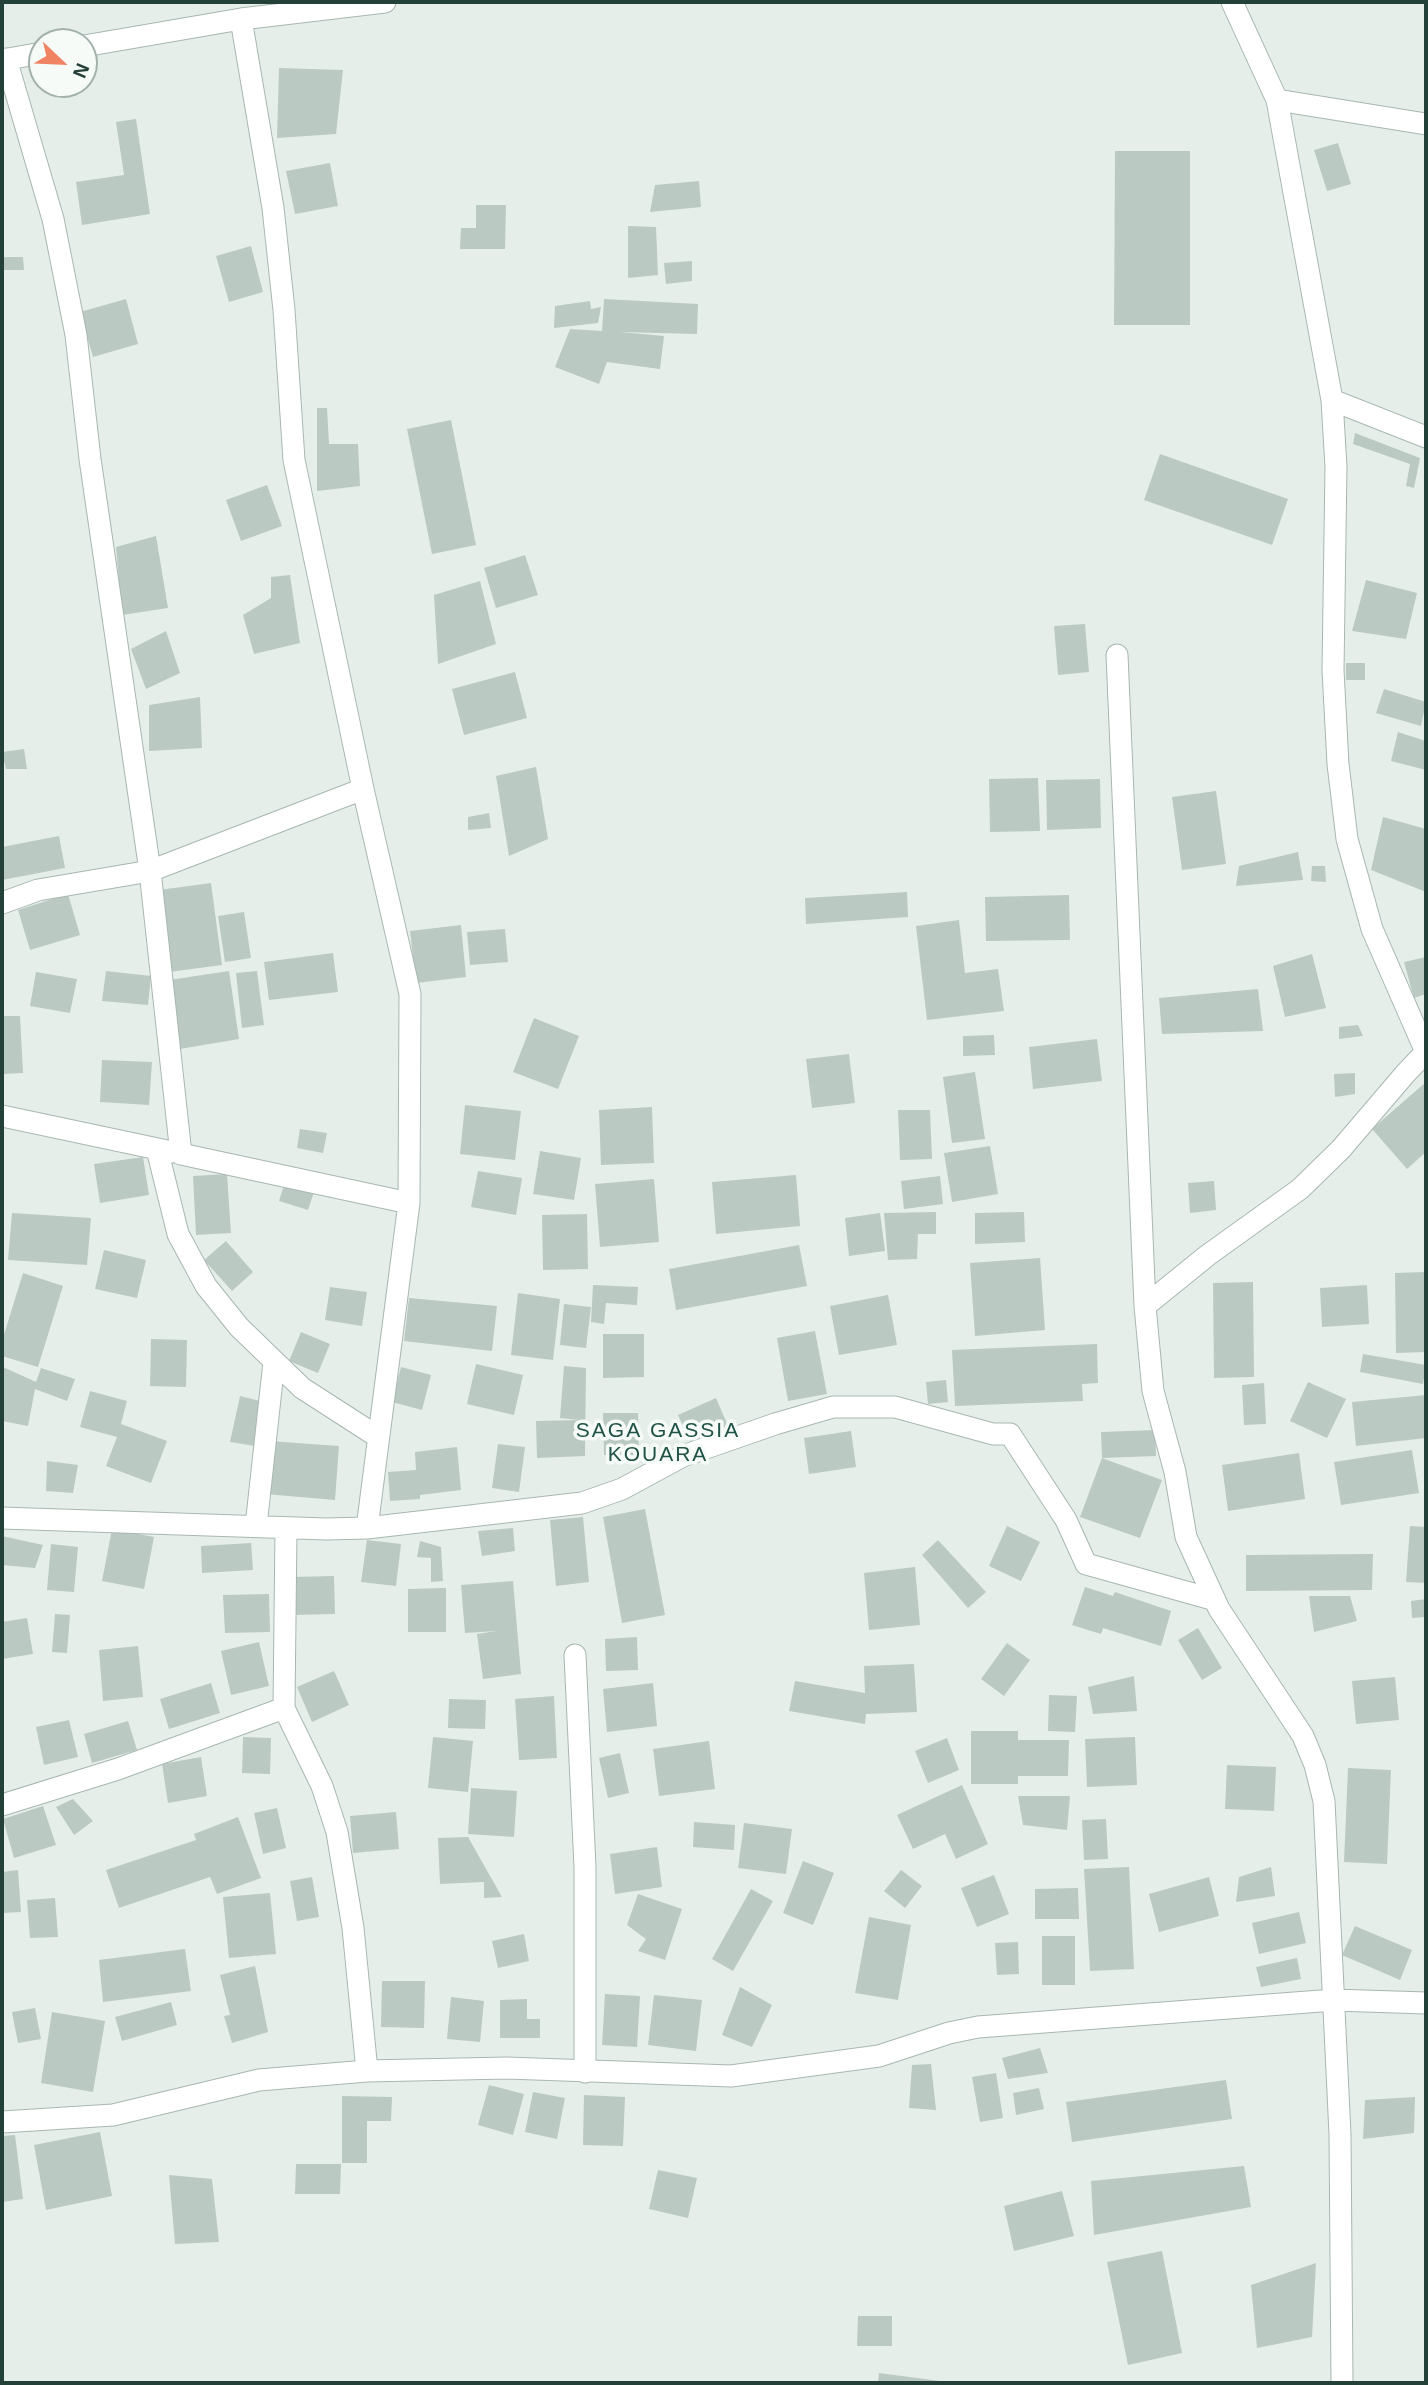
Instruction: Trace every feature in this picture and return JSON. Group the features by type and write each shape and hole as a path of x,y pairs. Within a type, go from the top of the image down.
{"street":[{"path":"98,44 241,19 385,2"},
{"path":"1145,1306 1170,1284 1321,1171 1426,1054 1372,929 1347,839 1338,764 1333,670 1336,467 1332,400 1277,100 1232,2"},
{"path":"241,19 273,208 284,310 294,460 363,789 410,994 409,1203 367,1528"},
{"path":"28,55 4,59 53,219 74,323 90,459 150,871 181,1154"},
{"path":"1277,100 1426,124"},
{"path":"1332,400 1426,437"},
{"path":"1117,655 1145,1306 1153,1391 1175,1472 1186,1537 1215,1600 1303,1736 1315,1765 1324,1801 1340,2134 1342,2383"},
{"path":"2,903 38,890 150,871 363,789"},
{"path":"2,1116 409,1203"},
{"path":"158,1149 178,1234 191,1264 239,1327 274,1362 320,1401 378,1437"},
{"path":"256,1526 274,1362"},
{"path":"2,1518 286,1528 367,1528 582,1503 622,1489 683,1456 775,1424 833,1408 895,1407 993,1434 1010,1434 1066,1520 1086,1564 1215,1600"},
{"path":"286,1528 284,1708 322,1786 337,1832 354,1928 367,2071"},
{"path":"575,1656 585,1867 585,2072"},
{"path":"2,1805 118,1769 284,1708"},
{"path":"2,2122 113,2115 170,2103 242,2082 367,2071 507,2068 731,2076 879,2056 978,2027 1334,2000 1426,2003"}],"building":[{"path":"279,68 343,70 336,134 277,138"},
{"path":"136,119 150,214 82,225 76,182 124,175 116,122"},
{"path":"1338,143 1351,184 1327,191 1314,150"},
{"path":"1115,151 1190,151 1190,325 1114,325"},
{"path":"330,163 338,206 295,214 286,171"},
{"path":"699,181 701,207 650,212 655,185"},
{"path":"476,205 506,205 505,249 460,249 461,228 476,228"},
{"path":"628,226 656,227 658,275 628,278"},
{"path":"251,246 263,292 229,302 216,256"},
{"path":"2,257 23,257 24,270 2,270"},
{"path":"692,261 692,281 666,284 664,263"},
{"path":"126,299 138,344 93,357 80,312"},
{"path":"604,299 698,304 697,334 620,332 664,336 660,369 607,362 599,384 555,367 570,329 602,331"},
{"path":"590,301 591,309 601,307 598,323 554,328 555,306"},
{"path":"317,408 327,408 329,444 358,444 360,486 317,491"},
{"path":"451,420 476,545 432,554 407,429"},
{"path":"1355,433 1420,458 1414,488 1406,486 1410,464 1353,444"},
{"path":"1160,454 1288,499 1272,545 1144,500"},
{"path":"267,485 282,526 241,541 226,500"},
{"path":"156,536 168,608 122,615 116,547"},
{"path":"525,555 538,595 496,608 484,568"},
{"path":"290,575 300,643 254,654 243,615 271,598 271,577"},
{"path":"1366,580 1417,593 1406,639 1352,631"},
{"path":"480,581 496,644 438,664 434,595"},
{"path":"1085,624 1089,672 1058,675 1054,626"},
{"path":"166,631 180,673 146,689 131,649"},
{"path":"1346,663 1365,663 1365,680 1346,680"},
{"path":"515,672 527,718 464,735 452,689"},
{"path":"1384,689 1426,702 1421,726 1376,713"},
{"path":"200,697 202,748 149,751 149,705"},
{"path":"1398,732 1426,741 1426,770 1391,761"},
{"path":"24,749 27,769 6,769 2,752"},
{"path":"536,767 548,839 509,856 496,776"},
{"path":"1038,778 1040,831 990,832 989,779"},
{"path":"1100,779 1101,828 1047,830 1046,780"},
{"path":"1216,791 1226,864 1182,870 1172,797"},
{"path":"489,813 491,828 468,830 468,817"},
{"path":"1383,817 1426,829 1426,892 1371,870"},
{"path":"59,836 65,868 2,880 2,847"},
{"path":"1298,852 1303,880 1236,886 1239,866"},
{"path":"1312,866 1325,866 1326,882 1311,881"},
{"path":"211,883 222,965 169,972 159,890"},
{"path":"907,892 908,917 806,924 805,898"},
{"path":"68,894 80,935 30,950 18,910"},
{"path":"1069,895 1070,940 986,941 985,897"},
{"path":"244,912 251,958 225,962 218,916"},
{"path":"959,920 965,973 998,969 1004,1011 927,1020 916,926"},
{"path":"461,925 466,977 416,983 410,931"},
{"path":"505,929 508,962 470,965 467,932"},
{"path":"333,953 338,992 269,1000 264,962"},
{"path":"1312,954 1326,1008 1285,1017 1273,966"},
{"path":"1426,957 1426,994 1414,998 1404,962"},
{"path":"106,971 151,976 148,1005 102,1001"},
{"path":"229,971 239,1039 180,1049 169,980"},
{"path":"257,971 264,1025 242,1028 236,973"},
{"path":"36,972 77,979 70,1013 30,1006"},
{"path":"1258,989 1263,1031 1162,1034 1159,998"},
{"path":"2,1016 20,1016 23,1073 2,1074"},
{"path":"534,1018 579,1036 558,1089 513,1072"},
{"path":"1358,1025 1363,1036 1339,1039 1339,1027"},
{"path":"994,1035 995,1055 963,1056 963,1036"},
{"path":"1097,1039 1102,1081 1033,1089 1029,1047"},
{"path":"849,1054 855,1103 812,1108 806,1059"},
{"path":"102,1060 152,1062 149,1105 100,1102"},
{"path":"975,1072 985,1139 952,1143 943,1077"},
{"path":"1355,1073 1355,1094 1335,1097 1334,1074"},
{"path":"1426,1082 1426,1152 1407,1169 1372,1129"},
{"path":"465,1105 521,1111 515,1160 460,1154"},
{"path":"652,1107 654,1163 601,1165 599,1110"},
{"path":"898,1110 930,1110 932,1159 900,1160"},
{"path":"300,1129 327,1133 323,1153 297,1148"},
{"path":"990,1146 998,1194 952,1202 944,1153"},
{"path":"540,1151 581,1158 574,1200 533,1194"},
{"path":"143,1157 149,1195 100,1203 94,1164"},
{"path":"478,1171 522,1178 516,1215 471,1207"},
{"path":"227,1174 231,1233 196,1235 193,1176"},
{"path":"796,1175 800,1226 716,1234 712,1182"},
{"path":"940,1176 943,1204 904,1209 901,1181"},
{"path":"654,1179 659,1242 600,1247 595,1184"},
{"path":"1214,1181 1216,1210 1190,1213 1188,1183"},
{"path":"285,1182 314,1192 308,1210 279,1201"},
{"path":"936,1212 936,1234 918,1234 917,1259 888,1260 884,1213"},
{"path":"1024,1212 1025,1242 975,1244 975,1213"},
{"path":"12,1213 91,1218 87,1265 8,1260"},
{"path":"880,1213 885,1251 849,1256 845,1218"},
{"path":"587,1214 588,1269 543,1270 542,1215"},
{"path":"226,1241 253,1272 232,1291 204,1260"},
{"path":"799,1245 807,1286 676,1310 669,1269"},
{"path":"104,1250 146,1260 137,1298 95,1289"},
{"path":"1040,1258 1045,1330 975,1336 970,1263"},
{"path":"1426,1272 1426,1352 1396,1353 1395,1273"},
{"path":"23,1273 63,1286 38,1367 2,1356 2,1341"},
{"path":"1253,1282 1254,1377 1214,1378 1213,1283"},
{"path":"593,1285 638,1287 637,1305 606,1303 604,1324 591,1322"},
{"path":"1367,1285 1369,1324 1322,1327 1320,1288"},
{"path":"330,1287 367,1292 362,1326 325,1320"},
{"path":"518,1293 560,1299 553,1360 511,1355"},
{"path":"888,1295 897,1345 839,1355 830,1306"},
{"path":"409,1298 497,1306 492,1351 404,1341"},
{"path":"564,1304 591,1307 586,1348 560,1345"},
{"path":"815,1331 827,1394 788,1401 777,1338"},
{"path":"301,1332 330,1344 318,1373 289,1361"},
{"path":"603,1334 644,1334 644,1377 603,1378"},
{"path":"151,1339 187,1340 186,1387 150,1386"},
{"path":"1097,1344 1098,1383 1082,1384 1083,1401 955,1406 952,1350"},
{"path":"1363,1354 1426,1365 1423,1384 1360,1372"},
{"path":"476,1364 523,1375 514,1415 467,1404"},
{"path":"564,1366 586,1368 585,1456 537,1458 536,1421 579,1420 560,1418"},
{"path":"3,1367 36,1382 41,1368 75,1379 67,1401 35,1389 28,1426 2,1421"},
{"path":"401,1367 431,1375 422,1410 392,1402"},
{"path":"946,1380 948,1402 928,1404 926,1382"},
{"path":"1308,1382 1346,1399 1327,1438 1290,1421"},
{"path":"1264,1383 1266,1424 1244,1425 1242,1385"},
{"path":"90,1391 127,1401 121,1424 167,1441 151,1483 106,1466 117,1437 80,1427"},
{"path":"1426,1395 1426,1438 1356,1446 1352,1402"},
{"path":"240,1396 264,1402 255,1446 230,1442"},
{"path":"716,1398 728,1426 691,1443 678,1415"},
{"path":"603,1413 638,1413 639,1455 604,1455"},
{"path":"1155,1430 1156,1456 1102,1458 1101,1432"},
{"path":"851,1431 856,1467 809,1474 804,1438"},
{"path":"269,1441 339,1446 335,1500 265,1494"},
{"path":"498,1444 525,1447 519,1492 492,1488"},
{"path":"457,1447 461,1490 420,1495 420,1499 390,1501 388,1472 416,1470 415,1452"},
{"path":"1412,1450 1419,1493 1341,1505 1334,1462"},
{"path":"1299,1453 1305,1499 1228,1511 1222,1465"},
{"path":"1102,1458 1162,1480 1140,1538 1080,1517"},
{"path":"47,1461 78,1465 73,1493 46,1491"},
{"path":"645,1509 665,1615 622,1623 603,1517"},
{"path":"583,1517 589,1582 556,1586 550,1520"},
{"path":"1007,1526 1040,1542 1021,1581 989,1566"},
{"path":"1410,1526 1426,1527 1426,1583 1406,1582"},
{"path":"513,1528 515,1551 482,1556 478,1531"},
{"path":"112,1529 154,1537 144,1589 102,1581"},
{"path":"2,1536 43,1545 35,1568 2,1565"},
{"path":"367,1540 401,1544 396,1586 361,1582"},
{"path":"938,1540 986,1592 968,1608 922,1555"},
{"path":"420,1541 441,1547 443,1581 431,1582 431,1558 417,1557"},
{"path":"251,1543 253,1570 202,1573 201,1546"},
{"path":"51,1544 78,1547 74,1592 47,1590"},
{"path":"1373,1554 1372,1590 1246,1591 1246,1555"},
{"path":"915,1567 920,1625 869,1630 864,1573"},
{"path":"334,1576 335,1614 294,1615 293,1577"},
{"path":"513,1581 521,1674 483,1679 477,1634 496,1631 465,1633 461,1585"},
{"path":"1085,1587 1113,1596 1115,1592 1171,1611 1161,1646 1103,1628 1101,1634 1072,1625"},
{"path":"446,1588 446,1632 408,1632 408,1589"},
{"path":"269,1594 270,1632 225,1633 223,1595"},
{"path":"1309,1596 1350,1596 1357,1621 1314,1632"},
{"path":"1426,1599 1426,1617 1412,1618 1411,1601"},
{"path":"55,1614 70,1615 67,1653 52,1652"},
{"path":"27,1618 33,1654 2,1659 2,1622"},
{"path":"1198,1628 1222,1668 1202,1680 1178,1640"},
{"path":"637,1637 638,1670 606,1671 605,1639"},
{"path":"259,1642 269,1686 231,1695 221,1651"},
{"path":"1007,1643 1030,1660 1004,1696 981,1679"},
{"path":"138,1646 143,1697 103,1701 99,1650"},
{"path":"914,1664 917,1712 866,1714 865,1724 789,1711 795,1681 865,1693 864,1666"},
{"path":"334,1671 349,1705 312,1722 297,1687"},
{"path":"1134,1676 1137,1711 1093,1714 1088,1687"},
{"path":"1395,1677 1399,1720 1356,1724 1352,1681"},
{"path":"211,1683 220,1713 169,1729 160,1699"},
{"path":"653,1683 657,1726 607,1732 603,1689"},
{"path":"1049,1695 1077,1696 1075,1732 1048,1731"},
{"path":"554,1696 557,1758 519,1760 515,1699"},
{"path":"449,1699 486,1700 485,1729 448,1728"},
{"path":"69,1720 78,1757 44,1765 36,1727"},
{"path":"128,1721 137,1750 92,1763 84,1734"},
{"path":"971,1731 1018,1731 1018,1740 1069,1740 1068,1776 1018,1776 1018,1784 971,1784"},
{"path":"243,1737 271,1738 270,1774 242,1773"},
{"path":"433,1737 473,1741 468,1792 428,1788"},
{"path":"1135,1737 1137,1785 1087,1787 1085,1739"},
{"path":"947,1738 959,1770 928,1783 915,1751"},
{"path":"709,1741 715,1789 659,1796 653,1749"},
{"path":"620,1753 629,1793 608,1798 599,1758"},
{"path":"201,1757 207,1796 168,1803 162,1764"},
{"path":"1227,1765 1276,1767 1274,1811 1225,1809"},
{"path":"1348,1768 1391,1770 1387,1864 1344,1862"},
{"path":"962,1785 988,1844 956,1859 945,1834 913,1849 897,1815"},
{"path":"471,1788 517,1791 514,1837 468,1834"},
{"path":"1018,1796 1070,1796 1067,1830 1023,1825"},
{"path":"73,1799 93,1821 74,1835 56,1807"},
{"path":"43,1806 56,1845 14,1858 3,1819"},
{"path":"277,1808 286,1848 263,1854 254,1813"},
{"path":"396,1812 399,1849 353,1853 350,1816"},
{"path":"238,1817 261,1878 217,1894 210,1877 119,1908 106,1870 196,1840 194,1834"},
{"path":"1106,1819 1108,1859 1084,1860 1082,1820"},
{"path":"694,1822 735,1825 734,1850 693,1847"},
{"path":"744,1823 792,1829 786,1874 738,1868"},
{"path":"468,1837 502,1897 484,1898 484,1882 440,1884 438,1838"},
{"path":"657,1847 662,1887 615,1894 610,1854"},
{"path":"803,1861 834,1873 813,1925 783,1913"},
{"path":"1129,1867 1134,1969 1090,1971 1084,1869"},
{"path":"1271,1867 1275,1896 1236,1902 1239,1877"},
{"path":"18,1870 21,1912 2,1913 2,1872"},
{"path":"901,1870 922,1886 905,1908 884,1891"},
{"path":"994,1875 1009,1914 977,1927 961,1888"},
{"path":"312,1877 319,1917 297,1921 290,1881"},
{"path":"1209,1877 1219,1916 1159,1932 1149,1894"},
{"path":"1078,1888 1079,1919 1035,1919 1035,1889"},
{"path":"751,1889 773,1901 733,1971 712,1959"},
{"path":"270,1893 276,1954 229,1958 223,1897"},
{"path":"638,1894 682,1909 665,1960 638,1951 646,1939 627,1925"},
{"path":"55,1898 58,1937 30,1938 27,1900"},
{"path":"1299,1912 1306,1943 1259,1954 1252,1923"},
{"path":"869,1917 911,1925 898,2000 855,1993"},
{"path":"1355,1926 1412,1950 1400,1980 1342,1955"},
{"path":"524,1934 529,1961 498,1968 492,1941"},
{"path":"1042,1936 1075,1936 1075,1985 1042,1985"},
{"path":"1018,1942 1019,1974 997,1975 995,1943"},
{"path":"185,1949 191,1991 103,2002 99,1960"},
{"path":"1297,1958 1301,1979 1261,1987 1256,1967"},
{"path":"255,1966 268,2032 232,2043 224,2016 230,2015 220,1975"},
{"path":"382,1981 425,1981 424,2028 381,2027"},
{"path":"740,1987 772,2005 752,2047 722,2035"},
{"path":"605,1994 640,1996 637,2047 602,2045"},
{"path":"654,1995 702,2000 696,2051 648,2045"},
{"path":"451,1997 484,2001 480,2042 447,2039"},
{"path":"527,1999 527,2019 540,2019 540,2038 500,2038 500,2000"},
{"path":"171,2002 177,2025 122,2041 115,2017"},
{"path":"35,2008 41,2039 18,2043 12,2012"},
{"path":"52,2012 105,2021 93,2092 41,2083"},
{"path":"1040,2048 1048,2073 1008,2079 1002,2058"},
{"path":"931,2064 936,2110 909,2108 912,2065"},
{"path":"996,2073 1003,2118 980,2122 972,2077"},
{"path":"1226,2080 1232,2119 1072,2142 1066,2102"},
{"path":"489,2085 524,2094 513,2135 478,2125"},
{"path":"1039,2088 1044,2109 1016,2115 1013,2093"},
{"path":"533,2092 565,2098 557,2139 525,2132"},
{"path":"584,2095 625,2097 623,2146 583,2145"},
{"path":"342,2096 392,2097 391,2121 367,2121 367,2163 342,2163"},
{"path":"1415,2097 1414,2133 1363,2139 1365,2100"},
{"path":"100,2132 112,2196 46,2210 34,2145"},
{"path":"15,2135 23,2199 2,2202 2,2136"},
{"path":"296,2164 341,2164 340,2194 295,2194"},
{"path":"1244,2166 1251,2207 1094,2235 1091,2181"},
{"path":"658,2170 697,2178 688,2218 649,2209"},
{"path":"169,2175 212,2179 219,2242 175,2244"},
{"path":"1062,2191 1074,2236 1014,2251 1004,2206"},
{"path":"1162,2251 1182,2353 1128,2365 1107,2262"},
{"path":"1316,2263 1312,2337 1257,2348 1251,2285"},
{"path":"858,2316 892,2316 892,2346 857,2346"},
{"path":"879,2373 948,2382 878,2383"}],"district":[{"name":"SAGA GASSIA KOUARA","path":"658,1443"}]}
